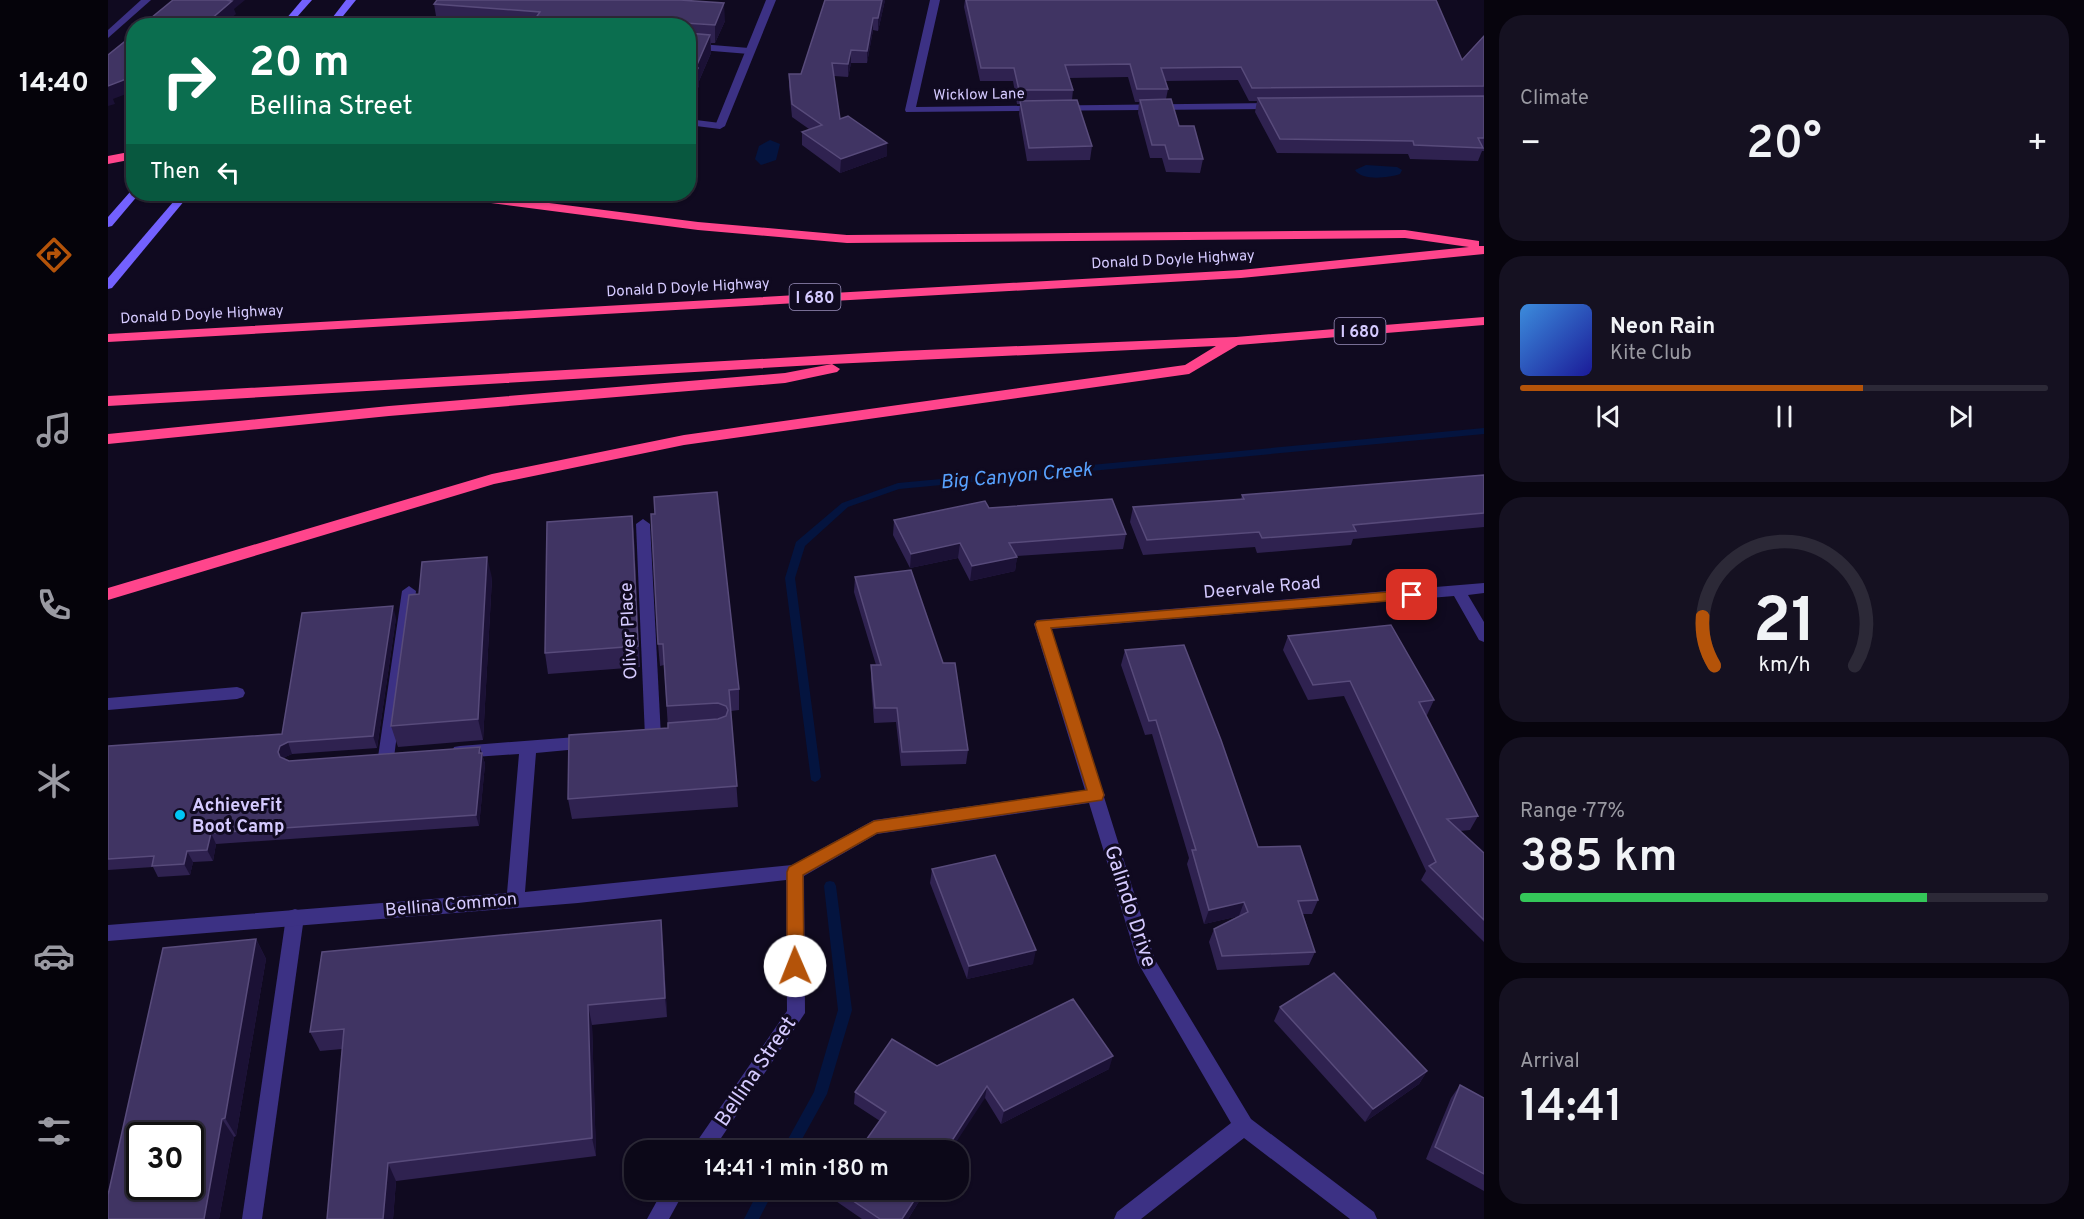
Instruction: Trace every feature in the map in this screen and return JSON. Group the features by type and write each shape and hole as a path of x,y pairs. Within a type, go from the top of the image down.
{"highway":[{"path":"108,160 126,156"},
{"path":"504,201 673,224 846,239 1405,234 1484,248"},
{"name":"Donald D Doyle Highway","path":"108,338 1241,274 1484,248"},
{"name":"I 680","path":"108,401 901,356 1236,341 1484,321"},
{"path":"108,594 492,480 684,440 1189,369 1236,341"},
{"path":"108,439 400,410 785,378 901,356"}],"main road":[{"path":"291,18 307,0"},
{"path":"336,18 351,0"},
{"path":"108,224 128,201"},
{"path":"108,285 179,201"}],"street":[{"path":"128,18 146,0"},
{"path":"696,123 720,126 748,51 771,0"},
{"name":"Wicklow Lane","path":"935,0 910,110 1293,106"},
{"path":"108,18 126,20"},
{"path":"108,35 126,20"},
{"path":"696,47 748,51"},
{"name":"Oliver Place","path":"643,524 653,737"},
{"name":"Deervale Road","path":"1042,624 1484,588"},
{"path":"386,757 409,591"},
{"path":"1459,591 1484,636"},
{"name":"Galindo Drive","path":"1042,624 1097,795 1147,963 1244,1126 1367,1219"},
{"path":"108,704 237,693"},
{"path":"445,753 608,740"},
{"path":"515,899 528,747"},
{"path":"795,872 874,827 1097,795"},
{"name":"Bellina Common","path":"108,933 687,884 795,872"},
{"name":"Bellina Street","path":"708,1140 796,1013 795,872"},
{"path":"252,1219 295,917"},
{"path":"1124,1219 1244,1126"},
{"path":"657,1219 669,1200"}],"water":[{"path":"770,140 780,144 776,160 761,165 755,159 759,146"},
{"path":"1366,165 1397,167 1402,170 1400,174 1376,178 1363,176 1355,170"}],"building":[{"path":"173,0 232,1 212,18 151,18"},
{"path":"437,0 680,0 724,3 715,25 696,24 696,18 536,18 540,12 434,4"},
{"path":"825,0 882,0 878,18 873,18 867,51 851,50 848,64 832,63 840,119 848,116 887,143 841,159 802,132 822,125 792,104 789,74 801,74"},
{"path":"966,0 1436,0 1462,60 1484,36 1484,86 1252,88 1241,67 1161,68 1168,89 1137,89 1130,64 1065,65 1073,90 1019,90 1014,68 981,68"},
{"path":"696,34 710,35 696,67"},
{"path":"126,40 126,79 108,86 108,55"},
{"path":"1484,96 1484,138 1478,138 1483,148 1414,145 1413,141 1280,139 1258,98"},
{"path":"1171,99 1179,126 1194,126 1203,159 1169,159 1165,145 1152,145 1140,100"},
{"path":"1077,100 1092,146 1029,148 1020,101"},
{"path":"1484,475 1484,513 1353,525 1356,531 1262,538 1259,532 1147,540 1133,507 1244,499 1242,495"},
{"path":"717,492 739,689 729,690 737,786 568,799 569,735 668,728 668,723 718,719 726,716 728,710 726,706 718,703 667,706 663,644 658,644 651,514 655,514 654,497"},
{"path":"1112,499 1126,534 1009,543 1017,557 972,566 960,543 911,554 894,520 985,501 989,508"},
{"path":"632,516 638,646 545,653 547,522"},
{"path":"487,557 478,719 391,726 409,595 419,594 422,562"},
{"path":"911,570 943,663 955,663 968,750 902,752 897,708 875,708 871,665 881,665 855,577"},
{"path":"393,606 373,736 288,742 280,746 278,752 280,757 289,761 480,747 479,753 482,753 476,815 211,833 207,850 187,851 184,864 152,866 154,856 108,859 108,746 282,734 302,613"},
{"path":"1391,625 1434,700 1419,702 1478,816 1447,819 1484,853 1484,920 1429,866 1436,862 1350,681 1313,685 1288,636"},
{"path":"1184,645 1221,740 1258,847 1300,846 1318,900 1298,901 1315,952 1222,956 1214,929 1248,912 1244,902 1209,910 1192,850 1196,850 1156,720 1149,721 1125,650"},
{"path":"995,855 1036,950 969,966 932,869"},
{"path":"661,920 665,998 588,1005 592,1138 388,1163 383,1219 327,1219 344,1029 310,1032 322,952"},
{"path":"256,939 225,1118 222,1119 204,1219 108,1219 108,1195 163,948"},
{"path":"1334,973 1427,1071 1373,1109 1280,1007"},
{"path":"1073,999 1113,1056 1004,1111 987,1086 952,1140 866,1140 886,1112 855,1092 892,1039 937,1066"},
{"path":"1460,1085 1484,1098 1484,1174 1435,1147"},
{"path":"852,1200 914,1200 902,1219 880,1219"}],"waterway":[{"name":"Big Canyon Creek","path":"815,777 790,578 800,544 845,505 898,486 1484,431"},
{"name":"Big Canyon Creek","path":"795,1140 820,1094 845,1010 830,886"},
{"name":"Big Canyon Creek","path":"751,1219 761,1200"}],"place":[{"name":"AchieveFit Boot Camp","path":"180,815"}],"route":[{"path":"795,966 795,872 874,827 1097,795 1042,624 1412,595"}]}
